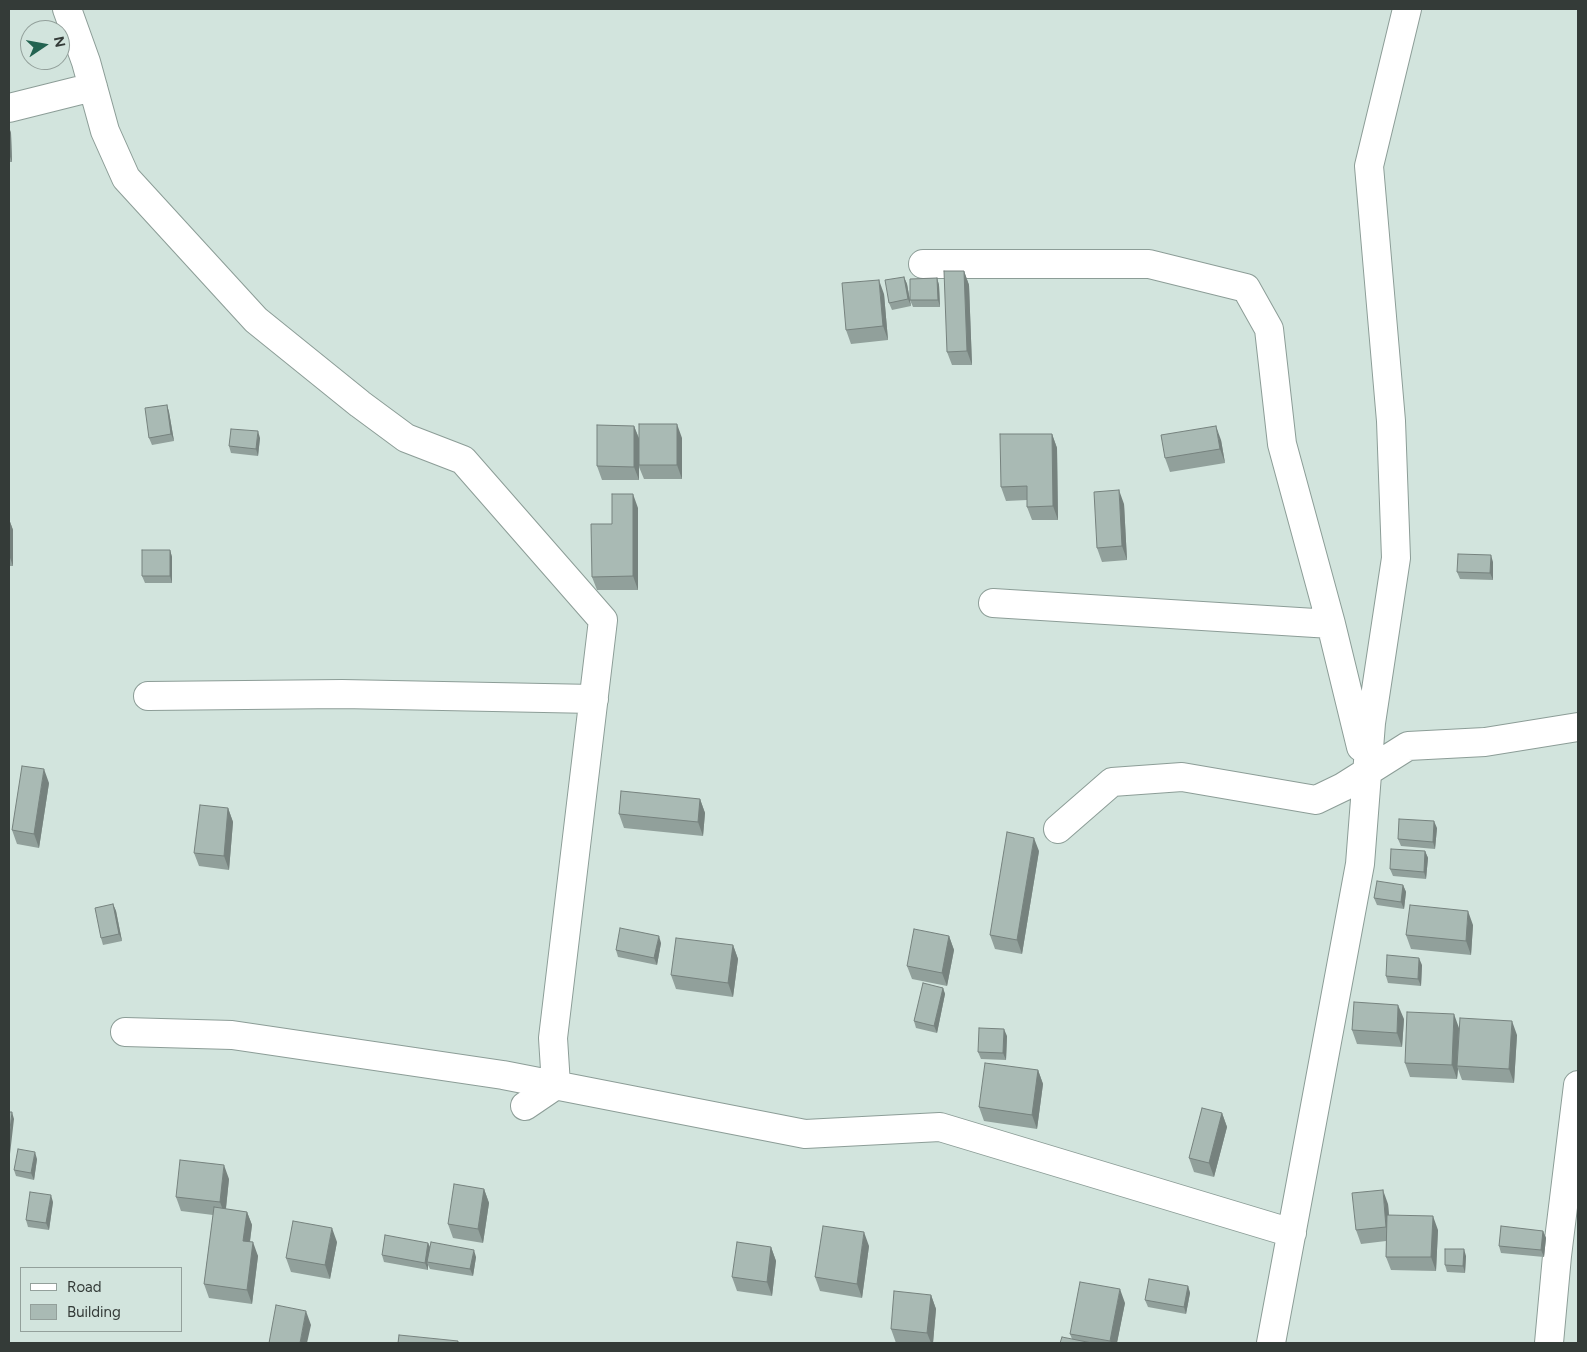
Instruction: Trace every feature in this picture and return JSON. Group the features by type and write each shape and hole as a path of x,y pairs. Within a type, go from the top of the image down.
{"street":[{"path":"67,9 86,62 105,131 126,178 256,320 360,404 406,438 463,460 603,620 553,1038 556,1085"},
{"path":"1271,1343 1360,864 1371,723 1396,558 1391,421 1369,166 1407,9"},
{"path":"9,108 93,87"},
{"path":"923,264 1149,264 1246,288 1269,329 1282,444 1331,624 1367,771"},
{"path":"993,603 1331,624"},
{"path":"148,696 342,694 594,699"},
{"path":"1058,829 1112,782 1182,777 1316,800 1343,786 1408,746 1485,742 1578,727"},
{"path":"125,1032 232,1035 503,1075 805,1134 940,1127 1292,1233"},
{"path":"525,1106 556,1085"},
{"path":"1549,1343 1568,1257 1578,1085"}],"building":[{"path":"944,271 964,271 967,351 947,352"},
{"path":"904,277 908,299 889,303 885,280"},
{"path":"937,278 938,300 910,300 910,279"},
{"path":"879,280 883,326 846,330 842,283"},
{"path":"167,405 171,434 149,438 145,408"},
{"path":"639,424 677,424 677,465 639,465"},
{"path":"597,425 634,426 634,467 597,466"},
{"path":"1216,426 1220,449 1165,458 1161,435"},
{"path":"231,429 258,431 256,449 229,446"},
{"path":"1000,434 1052,434 1053,506 1027,507 1027,486 1001,487"},
{"path":"1119,490 1122,546 1097,548 1094,492"},
{"path":"612,494 633,494 633,576 592,577 591,524 612,524"},
{"path":"142,550 170,550 170,576 142,576"},
{"path":"1458,554 1491,555 1490,573 1457,572"},
{"path":"22,766 44,769 34,834 12,830"},
{"path":"621,791 700,799 698,822 619,814"},
{"path":"200,805 228,808 224,856 194,853"},
{"path":"1399,819 1434,821 1433,842 1398,839"},
{"path":"1007,832 1034,838 1017,940 990,935"},
{"path":"1391,849 1425,851 1424,872 1390,869"},
{"path":"1377,881 1403,885 1401,902 1374,898"},
{"path":"113,904 119,934 101,938 95,908"},
{"path":"1410,905 1468,911 1466,941 1406,935"},
{"path":"620,928 659,936 654,958 616,950"},
{"path":"914,929 949,936 942,973 907,966"},
{"path":"676,938 733,945 728,983 671,975"},
{"path":"1387,955 1419,958 1418,979 1386,976"},
{"path":"923,983 943,988 934,1026 914,1021"},
{"path":"1354,1002 1398,1005 1397,1033 1352,1030"},
{"path":"1407,1012 1454,1014 1452,1065 1405,1063"},
{"path":"1460,1018 1512,1021 1509,1069 1457,1066"},
{"path":"979,1028 1004,1029 1003,1053 978,1052"},
{"path":"985,1063 1038,1070 1032,1115 979,1107"},
{"path":"1202,1108 1222,1113 1209,1163 1189,1158"},
{"path":"9,1112 12,1112 9,1138"},
{"path":"18,1149 35,1152 31,1173 14,1170"},
{"path":"180,1160 224,1165 220,1202 176,1197"},
{"path":"454,1184 484,1189 478,1229 448,1224"},
{"path":"1383,1190 1386,1227 1356,1230 1352,1193"},
{"path":"30,1192 51,1195 46,1223 26,1220"},
{"path":"214,1207 247,1212 243,1241 253,1242 247,1290 204,1284"},
{"path":"1387,1215 1433,1216 1431,1257 1386,1257"},
{"path":"293,1221 332,1228 325,1265 286,1258"},
{"path":"823,1226 864,1232 857,1284 815,1277"},
{"path":"1501,1226 1543,1231 1541,1250 1499,1246"},
{"path":"385,1235 428,1243 425,1263 382,1255"},
{"path":"431,1242 474,1250 470,1269 427,1262"},
{"path":"737,1242 771,1247 767,1282 732,1277"},
{"path":"1445,1249 1464,1249 1463,1266 1445,1265"},
{"path":"1149,1279 1188,1286 1184,1307 1145,1300"},
{"path":"1080,1282 1120,1289 1110,1341 1070,1334"},
{"path":"894,1291 931,1295 927,1333 891,1329"},
{"path":"276,1305 306,1311 300,1343 269,1343"},
{"path":"399,1335 458,1341 458,1343 398,1343"},
{"path":"1062,1337 1092,1343 1060,1343"}]}
